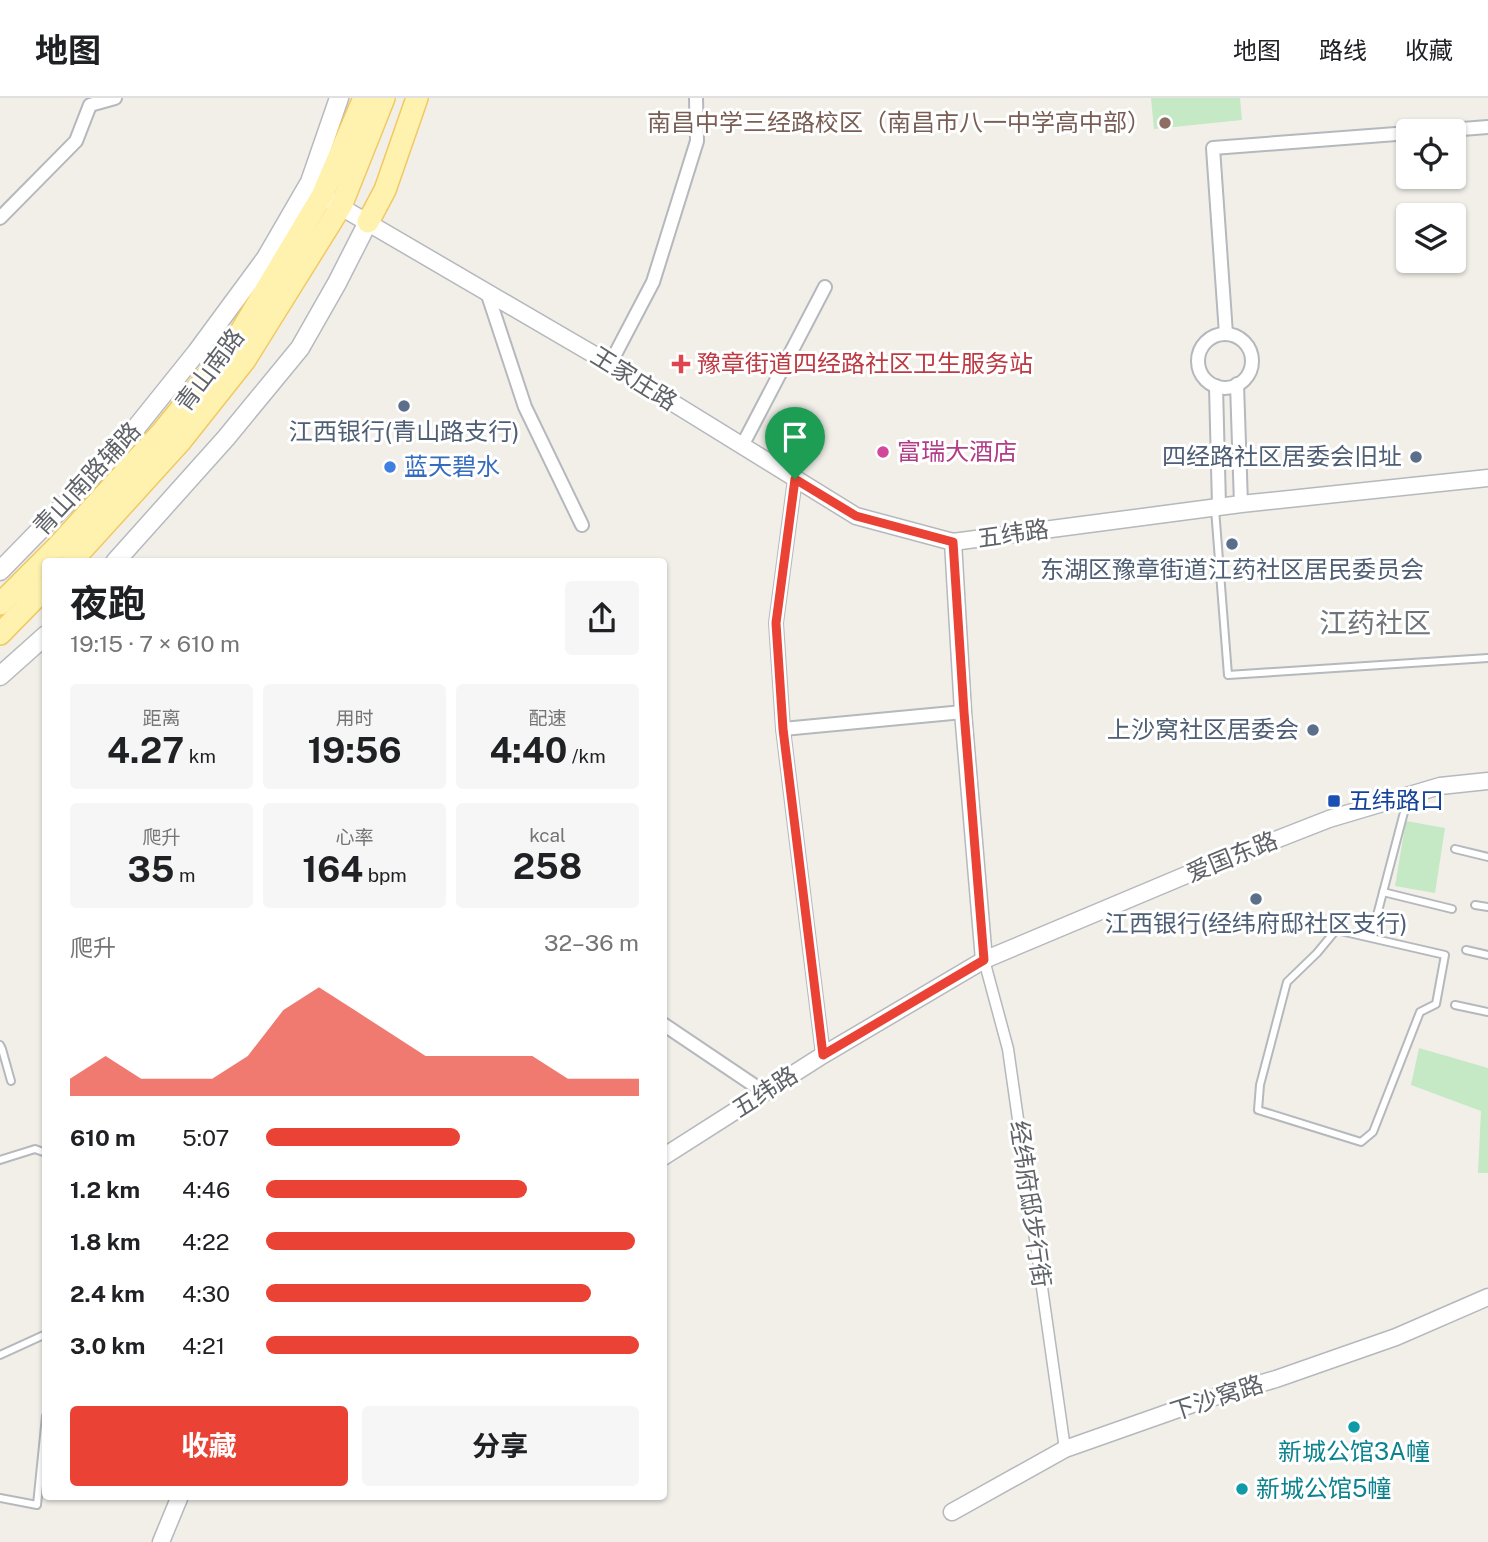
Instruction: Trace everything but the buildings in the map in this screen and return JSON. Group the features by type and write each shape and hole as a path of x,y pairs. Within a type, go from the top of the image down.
{"main road":[{"name":"青山南路辅路","path":"0,571 119,449 196,353 266,258 310,183 339,98"},
{"name":"青山南路","path":"46,558 162,432 234,343 332,201 364,98"},
{"name":"青山南路","path":"75,558 180,442 245,360 332,201 384,98"},
{"path":"119,558 226,438 300,348 385,190 417,98"},
{"name":"青山南路","path":"0,604 42,562"},
{"path":"0,634 42,591"},
{"path":"0,676 42,639"}],"street":[{"path":"0,218 76,141 90,105 115,98"},
{"path":"610,364 653,282 697,141 696,98"},
{"path":"1466,129 1488,127"},
{"path":"1226,334 1213,148 1396,134"},
{"name":"王家庄路","path":"332,201 610,364 856,516 953,542"},
{"path":"742,446 825,288"},
{"path":"487,292 526,407 582,526"},
{"path":"1218,334 1235,336 1249,348 1251,366 1248,375 1237,384 1216,386 1203,376 1199,368 1200,352 1210,339 1218,334"},
{"path":"1237,384 1241,504"},
{"path":"1216,386 1217,507"},
{"name":"五纬路","path":"667,1154 823,1055 984,960 953,542 1241,504 1488,478"},
{"path":"795,479 776,623 783,729 823,1055"},
{"path":"783,729 964,712"},
{"name":"爱国东路","path":"984,960 1191,873 1329,819 1440,786 1488,780"},
{"name":"经纬府邸步行街","path":"984,960 1007,1049 1065,1449"},
{"path":"667,1027 764,1093"},
{"name":"下沙窝路","path":"952,1512 1065,1449 1396,1337 1488,1297"},
{"path":"161,1542 178,1500"}],"lane":[{"path":"1217,507 1228,675 1488,658"},
{"path":"1371,938 1409,795"},
{"path":"1455,849 1488,857"},
{"path":"1383,892 1452,909"},
{"path":"1475,905 1488,907"},
{"path":"1336,930 1371,938 1445,955 1436,1004 1420,1012 1373,1132 1361,1142 1258,1110 1259,1085 1287,982 1336,930"},
{"path":"1466,950 1488,955"},
{"path":"1455,1005 1488,1012"},
{"path":"0,1045 11,1081"},
{"path":"0,1160 34,1149 42,1152"},
{"path":"0,1355 42,1336"},
{"path":"0,1498 37,1505 42,1456"}],"green space":[{"path":"1151,98 1240,98 1242,120 1154,129"},
{"path":"1406,821 1445,828 1435,893 1395,886"},
{"path":"1419,1048 1488,1068 1488,1173 1478,1173 1481,1111 1411,1085"}],"place":[{"name":"南昌中学三经路校区（南昌市八一中学高中部）","path":"1165,123"},
{"name":"豫章街道四经路社区卫生服务站","path":"681,364"},
{"name":"江西银行(青山路支行)","path":"404,406"},
{"name":"富瑞大酒店","path":"883,452"},
{"name":"四经路社区居委会旧址","path":"1416,457"},
{"name":"蓝天碧水","path":"390,467"},
{"name":"东湖区豫章街道江药社区居民委员会","path":"1232,544"},
{"name":"上沙窝社区居委会","path":"1313,730"},
{"name":"五纬路口","path":"1334,801"},
{"name":"江西银行(经纬府邸社区支行)","path":"1256,899"},
{"name":"新城公馆3A幢","path":"1354,1427"},
{"name":"新城公馆5幢","path":"1242,1489"}],"district":[{"name":"江药社区","path":"1375,623"}],"route":[{"path":"795,479 856,516 953,542 984,960 823,1055 783,729 776,623 795,479"}]}
